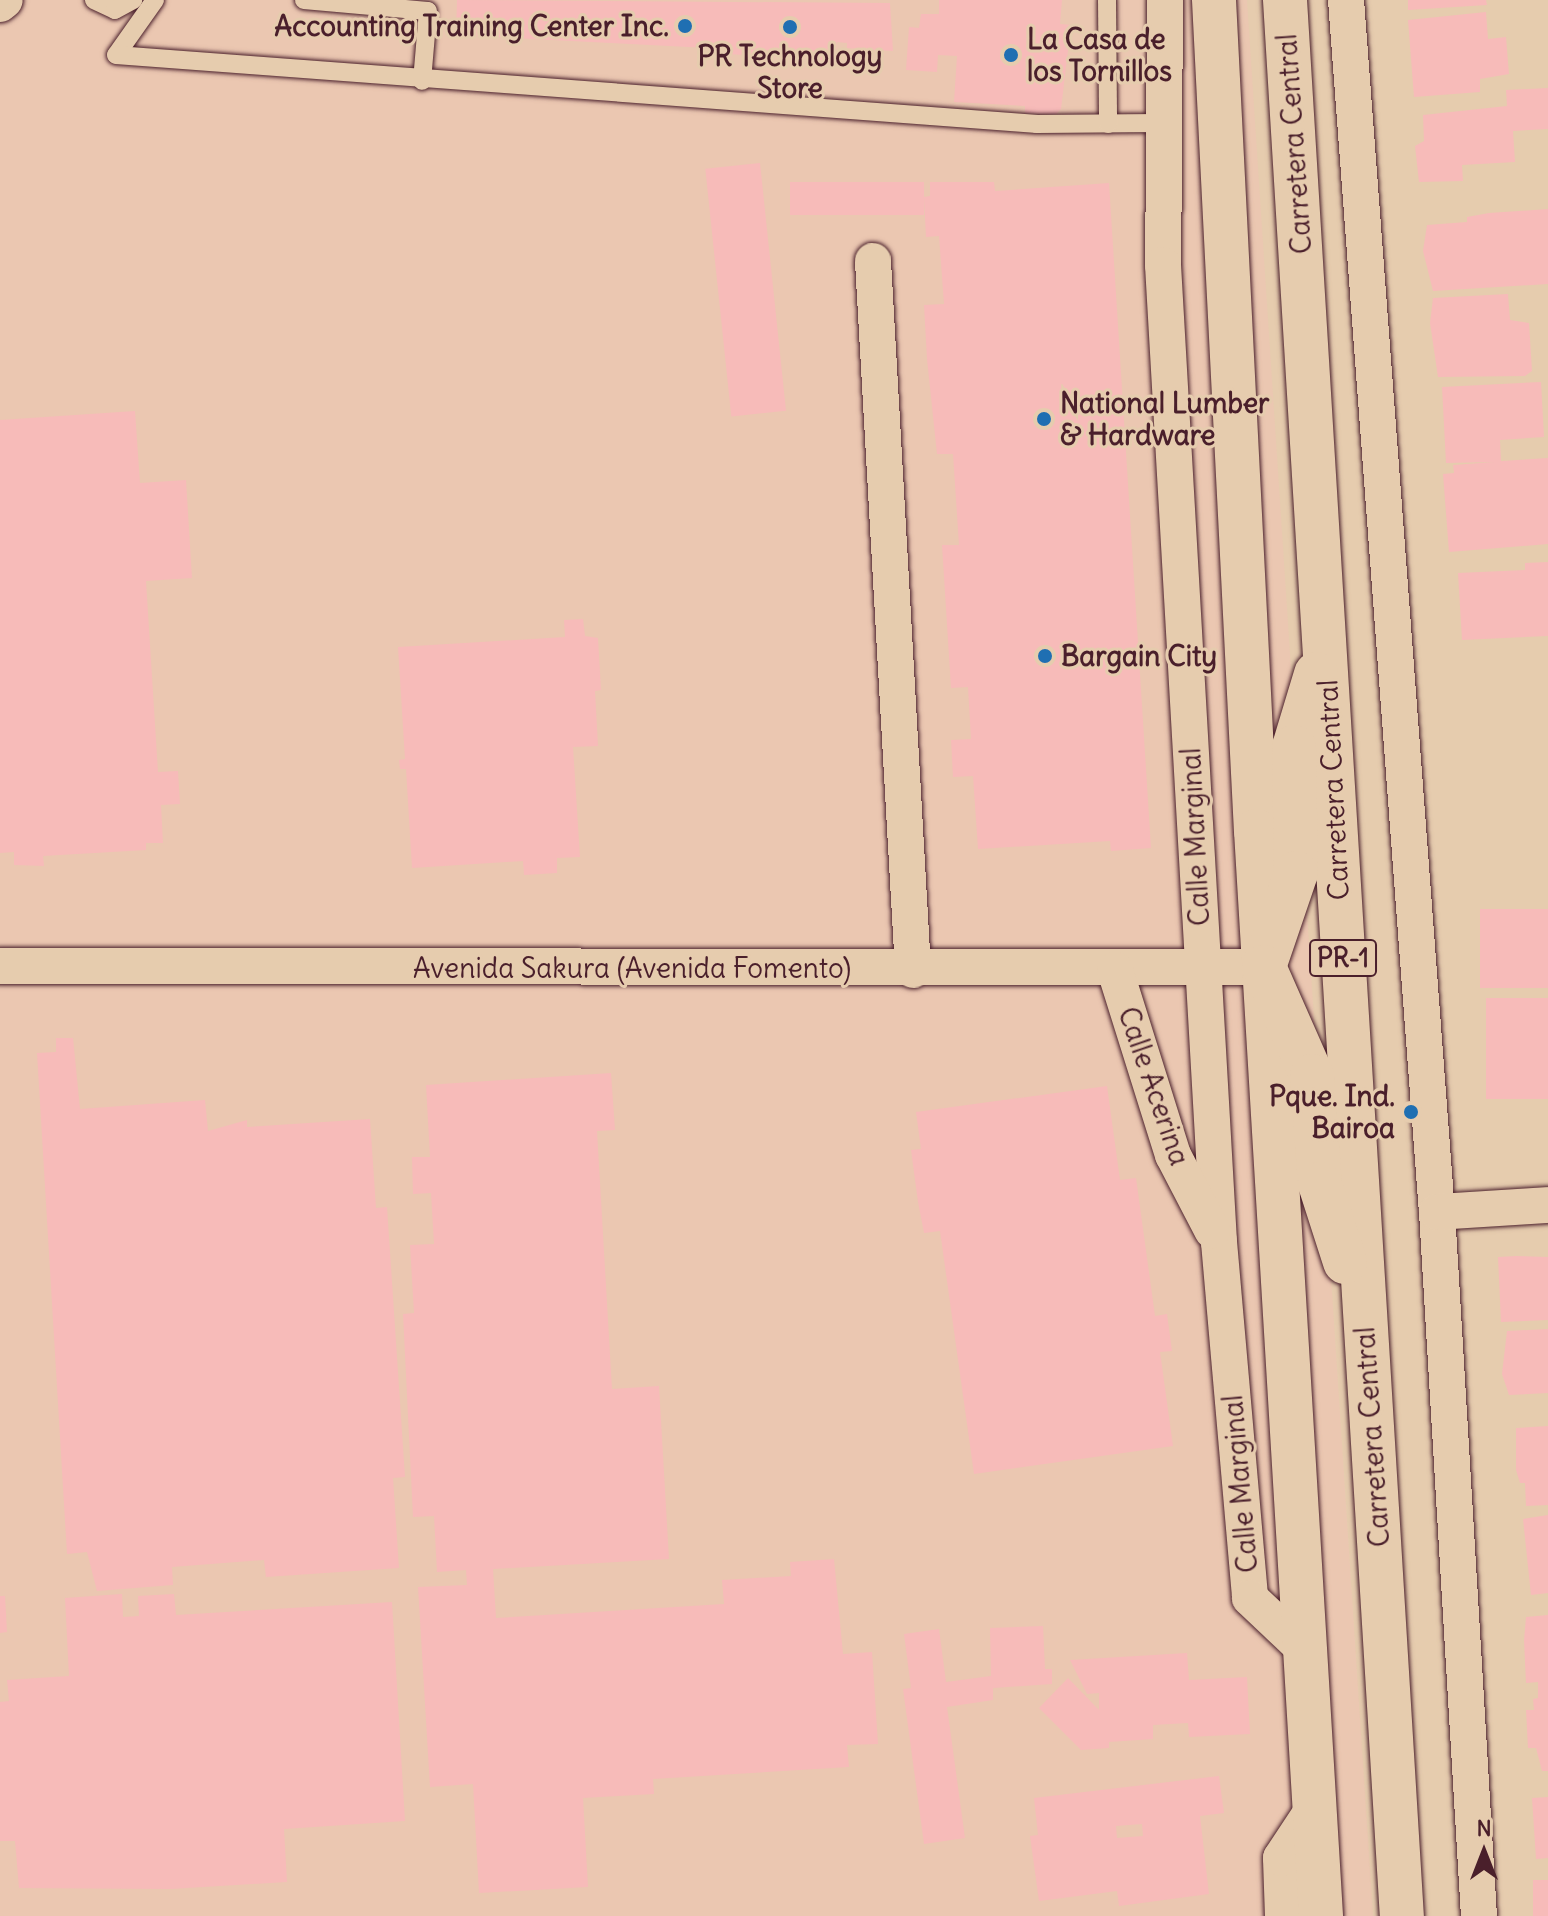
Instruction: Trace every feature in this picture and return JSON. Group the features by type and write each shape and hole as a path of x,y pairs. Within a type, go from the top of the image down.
{"main road":[{"path":"1214,0 1264,967 1321,1916"},
{"name":"Carretera Central","path":"1285,0 1402,1916"},
{"path":"1325,645 1294,747 1296,873 1264,967 1312,1076 1320,1184 1364,1320"}],"street":[{"path":"0,4 5,0"},
{"name":"Calle Marginal","path":"1165,0 1163,265 1219,1242 1250,1598 1305,1650"},
{"path":"1346,0 1437,1212 1479,1916"},
{"path":"873,261 913,970"},
{"name":"Avenida Sakura (Avenida Fomento)","path":"0,966 913,970 1202,970 1264,967"},
{"name":"Calle Acerina","path":"1115,970 1173,1155 1219,1242"},
{"path":"1437,1212 1548,1205"},
{"path":"1283,1916 1281,1858 1314,1808"}],"lane":[{"path":"94,0 115,10 133,0"},
{"path":"304,0 428,11 422,81"},
{"path":"1107,0 1108,124"},
{"path":"150,1 116,55 422,81 1037,124 1164,123"}],"shaded area":[{"path":"22,0 1247,0 1373,1916 0,1916 0,15"}],"building":[{"path":"457,0 890,3 893,51 847,48 847,43 837,42 837,61 728,54 728,49 456,35"},
{"path":"939,0 1062,0 1060,24 1071,25 1061,109 1056,114 1025,113 1025,106 954,102 957,56 938,55 937,72 906,70 909,27 919,28 921,14 939,14"},
{"path":"1408,0 1486,0 1487,5 1408,10"},
{"path":"1486,12 1488,39 1506,37 1509,74 1480,79 1480,92 1414,97 1408,20"},
{"path":"1548,88 1548,129 1513,131 1515,162 1462,165 1463,181 1419,182 1415,146 1424,141 1423,115 1507,106 1506,90"},
{"path":"760,163 786,411 731,416 705,169"},
{"path":"790,182 924,182 924,215 790,215"},
{"path":"930,182 994,182 995,191 1109,183 1151,848 1111,851 1110,841 978,849 973,776 953,777 951,740 971,739 968,687 951,688 942,545 959,545 953,454 937,454 927,359 924,305 944,304 939,236 926,237 924,197 930,196"},
{"path":"1548,209 1548,284 1433,291 1423,251 1427,225 1467,222 1467,217 1489,213"},
{"path":"1508,294 1510,320 1529,323 1532,371 1525,376 1438,377 1430,323 1433,298"},
{"path":"1541,382 1544,437 1500,440 1501,461 1548,458 1548,544 1449,552 1443,474 1454,473 1453,465 1494,462 1446,463 1442,387"},
{"path":"135,411 140,483 186,480 192,578 146,581 158,772 178,771 180,804 161,805 163,843 146,843 146,850 43,856 44,866 14,865 14,852 0,853 0,420"},
{"path":"1548,562 1548,636 1462,640 1458,573 1525,570 1525,563"},
{"path":"583,619 585,636 598,638 601,690 595,691 598,746 573,747 580,857 557,858 557,873 524,875 523,861 412,868 406,769 400,769 399,760 405,759 398,647 565,637 564,620"},
{"path":"1480,909 1548,909 1548,988 1480,988"},
{"path":"1486,998 1548,998 1548,1099 1486,1099"},
{"path":"56,1038 73,1038 80,1109 205,1100 208,1131 247,1120 247,1127 370,1119 376,1208 387,1207 405,1477 393,1478 399,1568 266,1577 264,1560 172,1567 173,1585 97,1591 87,1552 67,1554 37,1053 56,1052"},
{"path":"611,1073 615,1130 597,1131 612,1389 659,1386 669,1559 493,1569 496,1618 724,1604 722,1580 791,1576 790,1562 834,1559 843,1654 872,1652 878,1744 847,1745 849,1767 653,1779 654,1794 583,1798 588,1887 479,1893 473,1784 430,1787 418,1587 467,1585 466,1570 437,1572 434,1516 413,1517 403,1314 414,1313 410,1245 434,1244 431,1193 413,1194 412,1157 430,1157 426,1085"},
{"path":"1107,1086 1120,1180 1136,1178 1155,1316 1167,1314 1172,1351 1160,1352 1173,1446 974,1474 940,1231 924,1233 918,1202 911,1150 921,1149 916,1112"},
{"path":"1498,1257 1548,1257 1548,1320 1501,1322"},
{"path":"1548,1329 1548,1393 1509,1395 1502,1374 1507,1331"},
{"path":"1548,1426 1548,1505 1526,1506 1525,1483 1520,1483 1516,1470 1516,1428"},
{"path":"1548,1515 1548,1593 1531,1595 1523,1519"},
{"path":"122,1594 123,1617 139,1616 138,1596 174,1594 176,1615 392,1602 405,1821 284,1829 287,1882 171,1889 19,1888 15,1841 0,1841 0,1702 9,1701 7,1680 69,1676 65,1598"},
{"path":"0,1596 5,1596 7,1632 0,1633"},
{"path":"1548,1615 1548,1771 1542,1771 1536,1748 1528,1748 1526,1710 1534,1710 1533,1699 1538,1698 1538,1682 1526,1683 1524,1640 1526,1617"},
{"path":"1043,1626 1045,1669 1052,1669 1052,1684 993,1688 993,1700 947,1707 965,1838 924,1844 903,1689 911,1688 904,1634 939,1629 946,1682 991,1676 990,1628"},
{"path":"1187,1653 1189,1680 1247,1677 1250,1734 1189,1737 1188,1723 1153,1725 1153,1739 1109,1742 1109,1748 1081,1750 1039,1708 1068,1678 1099,1710 1099,1693 1087,1694 1070,1660"},
{"path":"1219,1776 1224,1813 1200,1816 1209,1894 1119,1906 1117,1891 1039,1901 1030,1836 1038,1835 1034,1798","holes":["1142,1824 1143,1836 1117,1838 1116,1826"]},
{"path":"1548,1797 1548,1858 1536,1859 1532,1798"},
{"path":"1533,1880 1548,1880 1548,1916 1533,1916"}],"place":[{"name":"Accounting Training Center Inc.","path":"685,26"},
{"name":"PR Technology Store","path":"790,27"},
{"name":"La Casa de los Tornillos","path":"1011,55"},
{"name":"National Lumber & Hardware","path":"1044,419"},
{"name":"Bargain City","path":"1045,656"},
{"name":"Pque. Ind. Bairoa","path":"1411,1112"}]}
